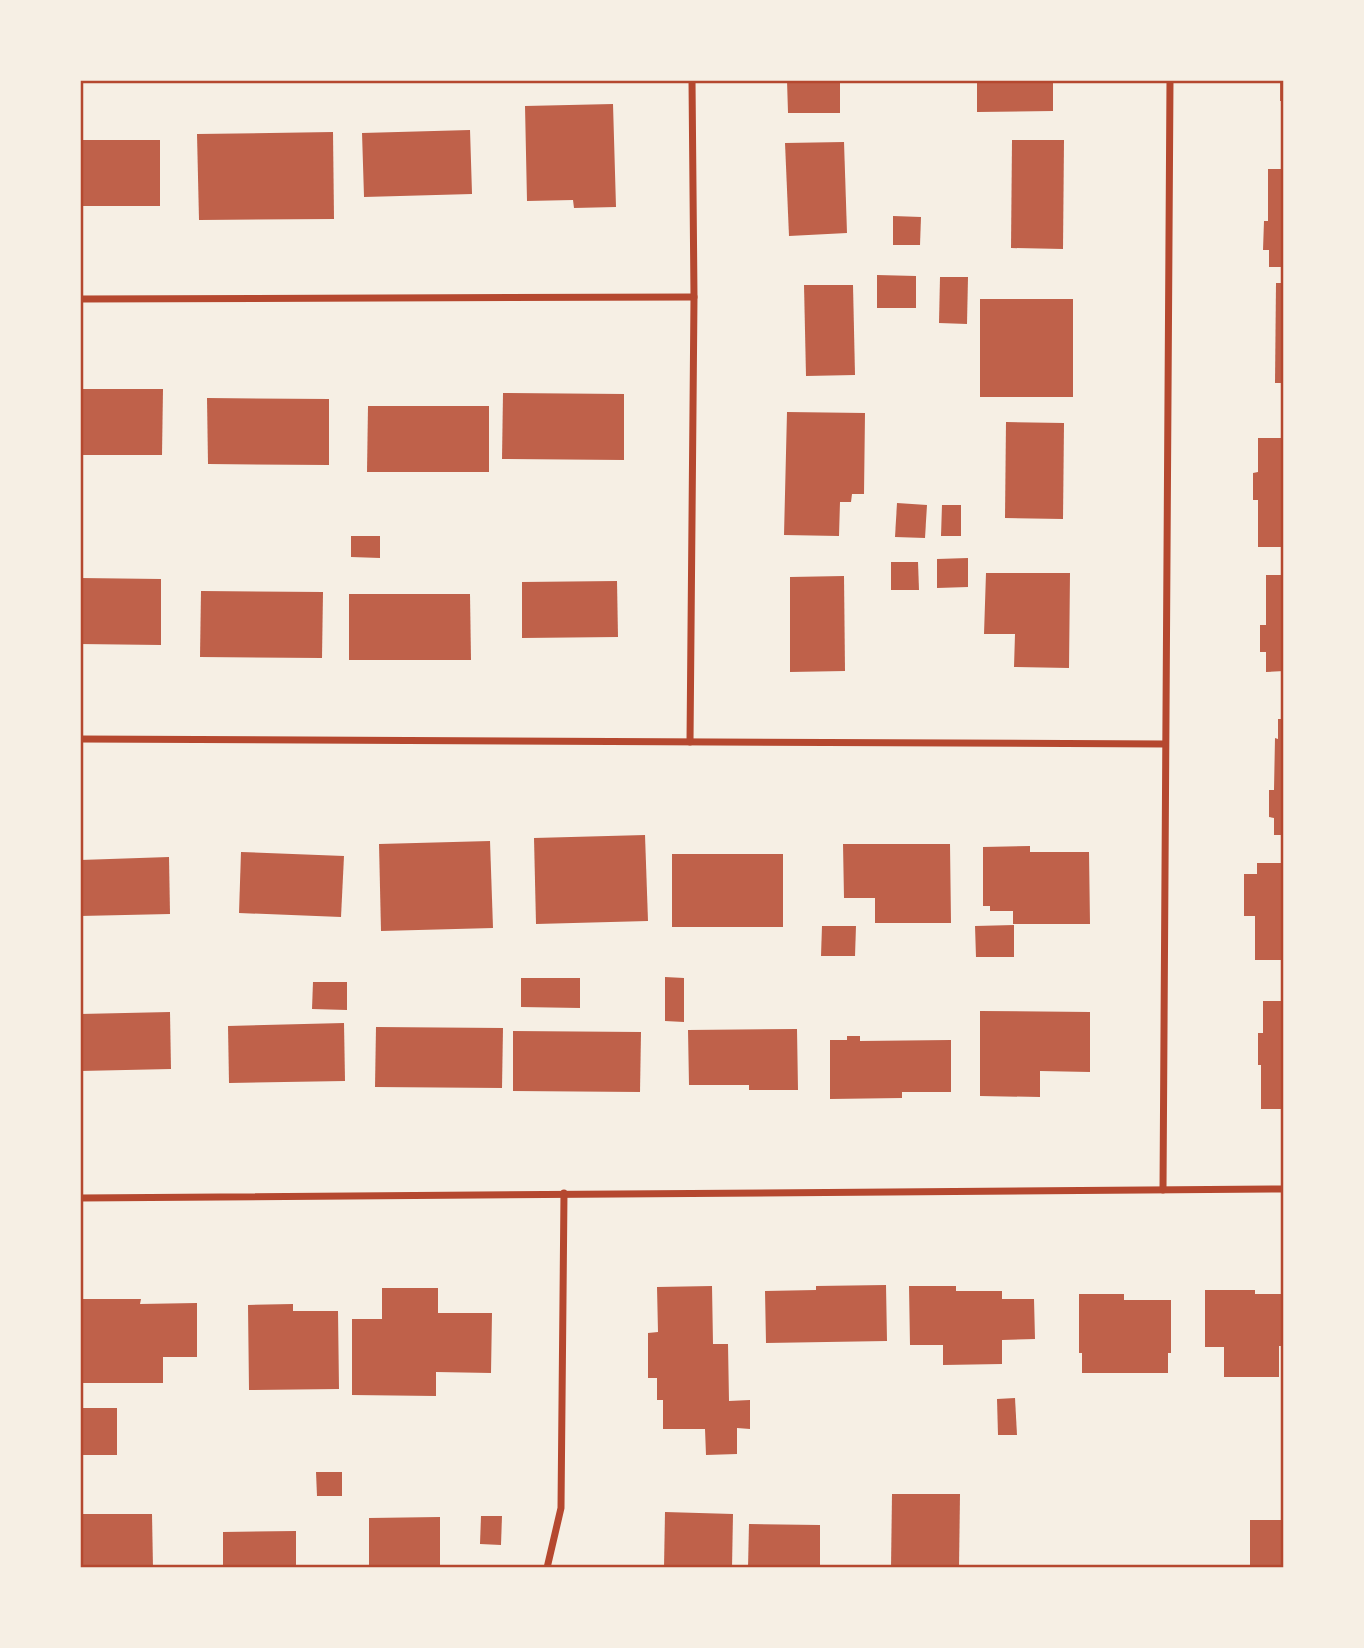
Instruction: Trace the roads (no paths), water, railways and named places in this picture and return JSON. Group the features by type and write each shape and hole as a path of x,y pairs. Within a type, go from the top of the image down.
{"street":[{"path":"690,742 694,296 692,80"},
{"path":"1163,1190 1170,80"},
{"path":"80,299 694,296"},
{"path":"80,740 1165,744"},
{"path":"80,1198 1283,1189"},
{"path":"547,1567 561,1508 564,1193"}]}
